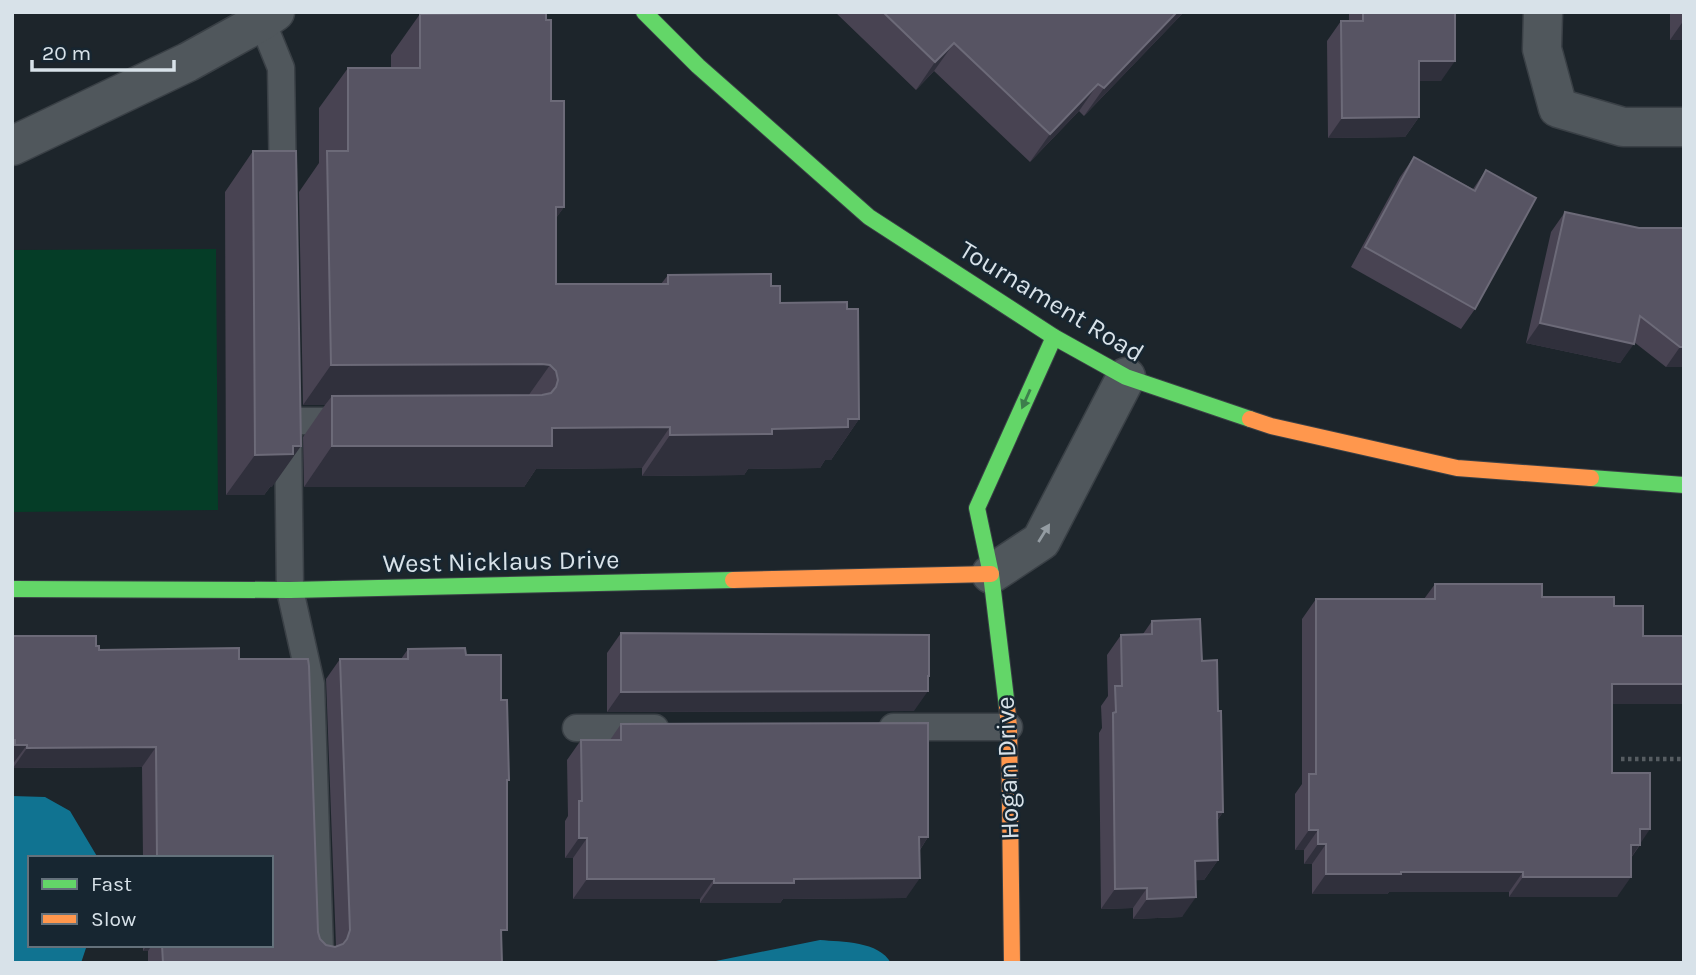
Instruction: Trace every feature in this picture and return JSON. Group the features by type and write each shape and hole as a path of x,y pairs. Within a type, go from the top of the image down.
{"street":[{"name":"Tournament Road","path":"644,12 698,66 869,217 1054,337 1126,377 1272,426 1457,468 1684,485"},
{"path":"1543,12 1542,49 1558,108 1623,127 1684,127"},
{"path":"12,146 188,62 269,17"},
{"name":"Hogan Drive","path":"1012,963 1009,727 991,575 977,508 1054,337"},
{"path":"991,575 1041,541 1126,377"},
{"name":"West Nicklaus Drive","path":"12,589 290,590 991,575"}],"lane":[{"path":"269,17 281,68 284,217"},
{"path":"287,394 290,590 311,684 320,951"},
{"path":"288,421 368,421"},
{"path":"576,728 674,727"},
{"path":"870,727 1009,727"}],"path":[{"path":"1621,759 1684,759"}],"green space":[{"path":"216,249 218,510 12,512 12,250"}],"water":[{"path":"12,796 45,797 70,811 97,856 28,856 28,947 86,947 81,963 12,963"},
{"path":"820,940 849,942 869,947 878,950 891,963 706,963"}],"building":[{"path":"883,12 1177,12 1104,88 1098,84 1050,134 954,43 935,62"},
{"path":"1363,12 1455,12 1455,61 1419,61 1419,117 1342,118 1341,21 1363,21"},
{"path":"546,13 546,20 551,20 551,101 564,101 564,207 556,207 556,284 668,284 668,275 771,274 771,286 780,286 780,303 847,302 847,309 858,309 859,419 848,419 848,427 772,429 772,434 670,435 670,427 552,428 552,446 332,446 332,396 542,395 551,393 556,387 556,371 550,365 542,364 331,365 327,151 348,151 348,68 420,68 420,14"},
{"path":"253,151 296,151 301,446 293,446 293,454 255,455"},
{"path":"1414,157 1475,191 1486,170 1536,198 1475,309 1365,247"},
{"path":"1565,212 1639,228 1684,228 1684,347 1680,347 1640,316 1634,344 1540,323"},
{"path":"1435,584 1542,584 1542,597 1614,597 1614,606 1643,606 1643,636 1684,636 1684,684 1612,684 1612,773 1650,773 1650,829 1640,829 1640,845 1631,845 1631,877 1523,877 1523,872 1326,874 1326,844 1318,844 1318,830 1309,830 1309,774 1316,774 1316,599 1435,599"},
{"path":"1200,619 1202,661 1217,660 1218,711 1221,711 1223,812 1217,812 1218,860 1195,861 1196,897 1147,899 1147,888 1115,889 1113,713 1116,712 1115,686 1122,686 1121,635 1152,634 1152,621"},
{"path":"621,633 929,635 928,691 621,692"},
{"path":"12,636 96,636 99,650 239,648 239,659 308,659 318,932 326,945 335,947 343,944 350,930 340,659 408,659 408,649 465,648 466,655 501,655 501,700 507,700 509,780 507,930 501,930 502,963 163,963 162,947 273,947 273,856 157,856 156,747 27,748 27,745 15,745 15,740 12,740"},
{"path":"928,723 928,837 919,837 920,878 794,879 794,883 714,883 714,879 587,879 587,838 579,838 579,801 582,801 581,740 621,740 621,724"}],"traffic: fast":[{"path":"644,12 698,66 869,217 1054,337 1126,377 1250,419"},
{"path":"1007,707 991,574 977,508 1054,337"},
{"path":"1591,478 1684,485"},
{"path":"12,589 290,590 733,580"}],"traffic: slow":[{"path":"1250,419 1457,468 1591,478"},
{"path":"733,580 991,574"},
{"path":"1007,707 1012,963"}]}
